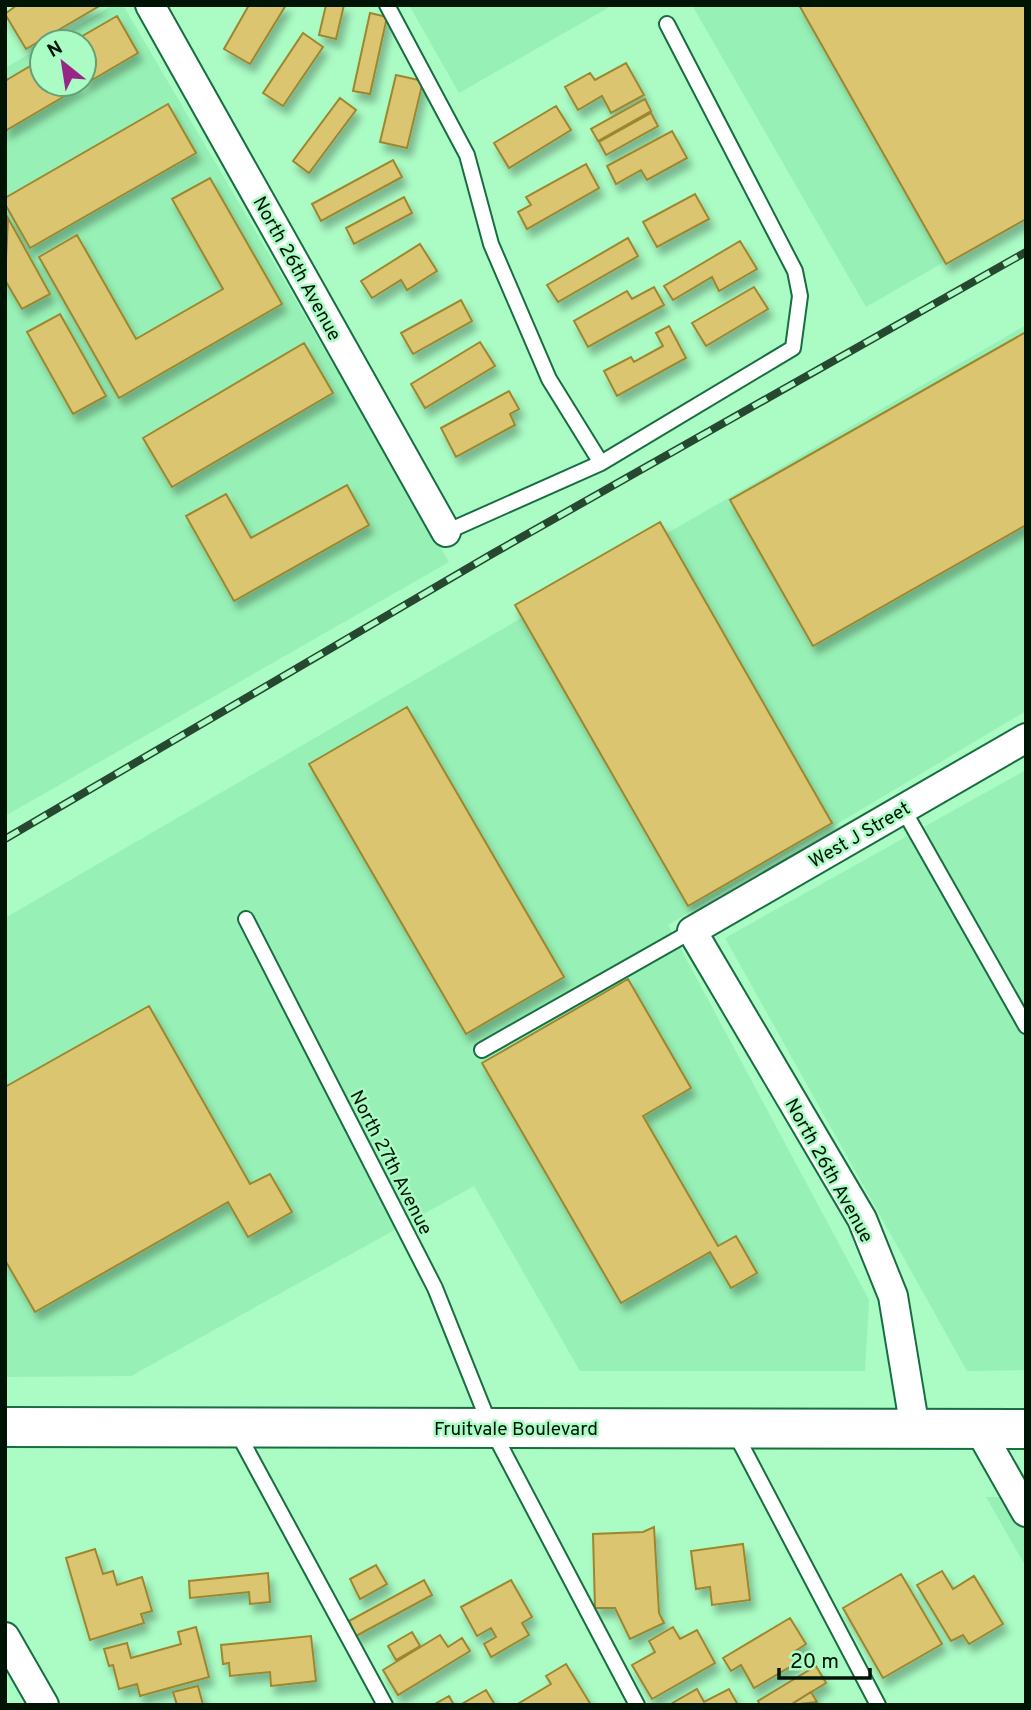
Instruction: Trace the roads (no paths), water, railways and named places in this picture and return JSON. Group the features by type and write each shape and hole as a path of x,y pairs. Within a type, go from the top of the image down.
{"main road":[{"name":"Fruitvale Boulevard","path":"5,1427 1026,1429"}],"street":[{"name":"North 26th Avenue","path":"150,5 446,532"},
{"name":"West J Street","path":"692,931 1026,738"},
{"name":"North 26th Avenue","path":"692,931 862,1219 893,1296 915,1429"},
{"path":"979,1429 1026,1512"},
{"path":"5,1637 44,1705"}],"lane":[{"path":"387,5 467,155 491,244 549,379 601,463"},
{"path":"446,532 601,463 793,348 800,296 795,271 667,24"},
{"path":"903,809 1026,1026"},
{"name":"North 27th Avenue","path":"246,919 435,1288 491,1428 637,1705"},
{"path":"482,1051 692,931"},
{"path":"235,1427 384,1705"},
{"path":"733,1428 878,1705"}],"railway":[{"path":"5,839 492,554 1026,252"}]}
